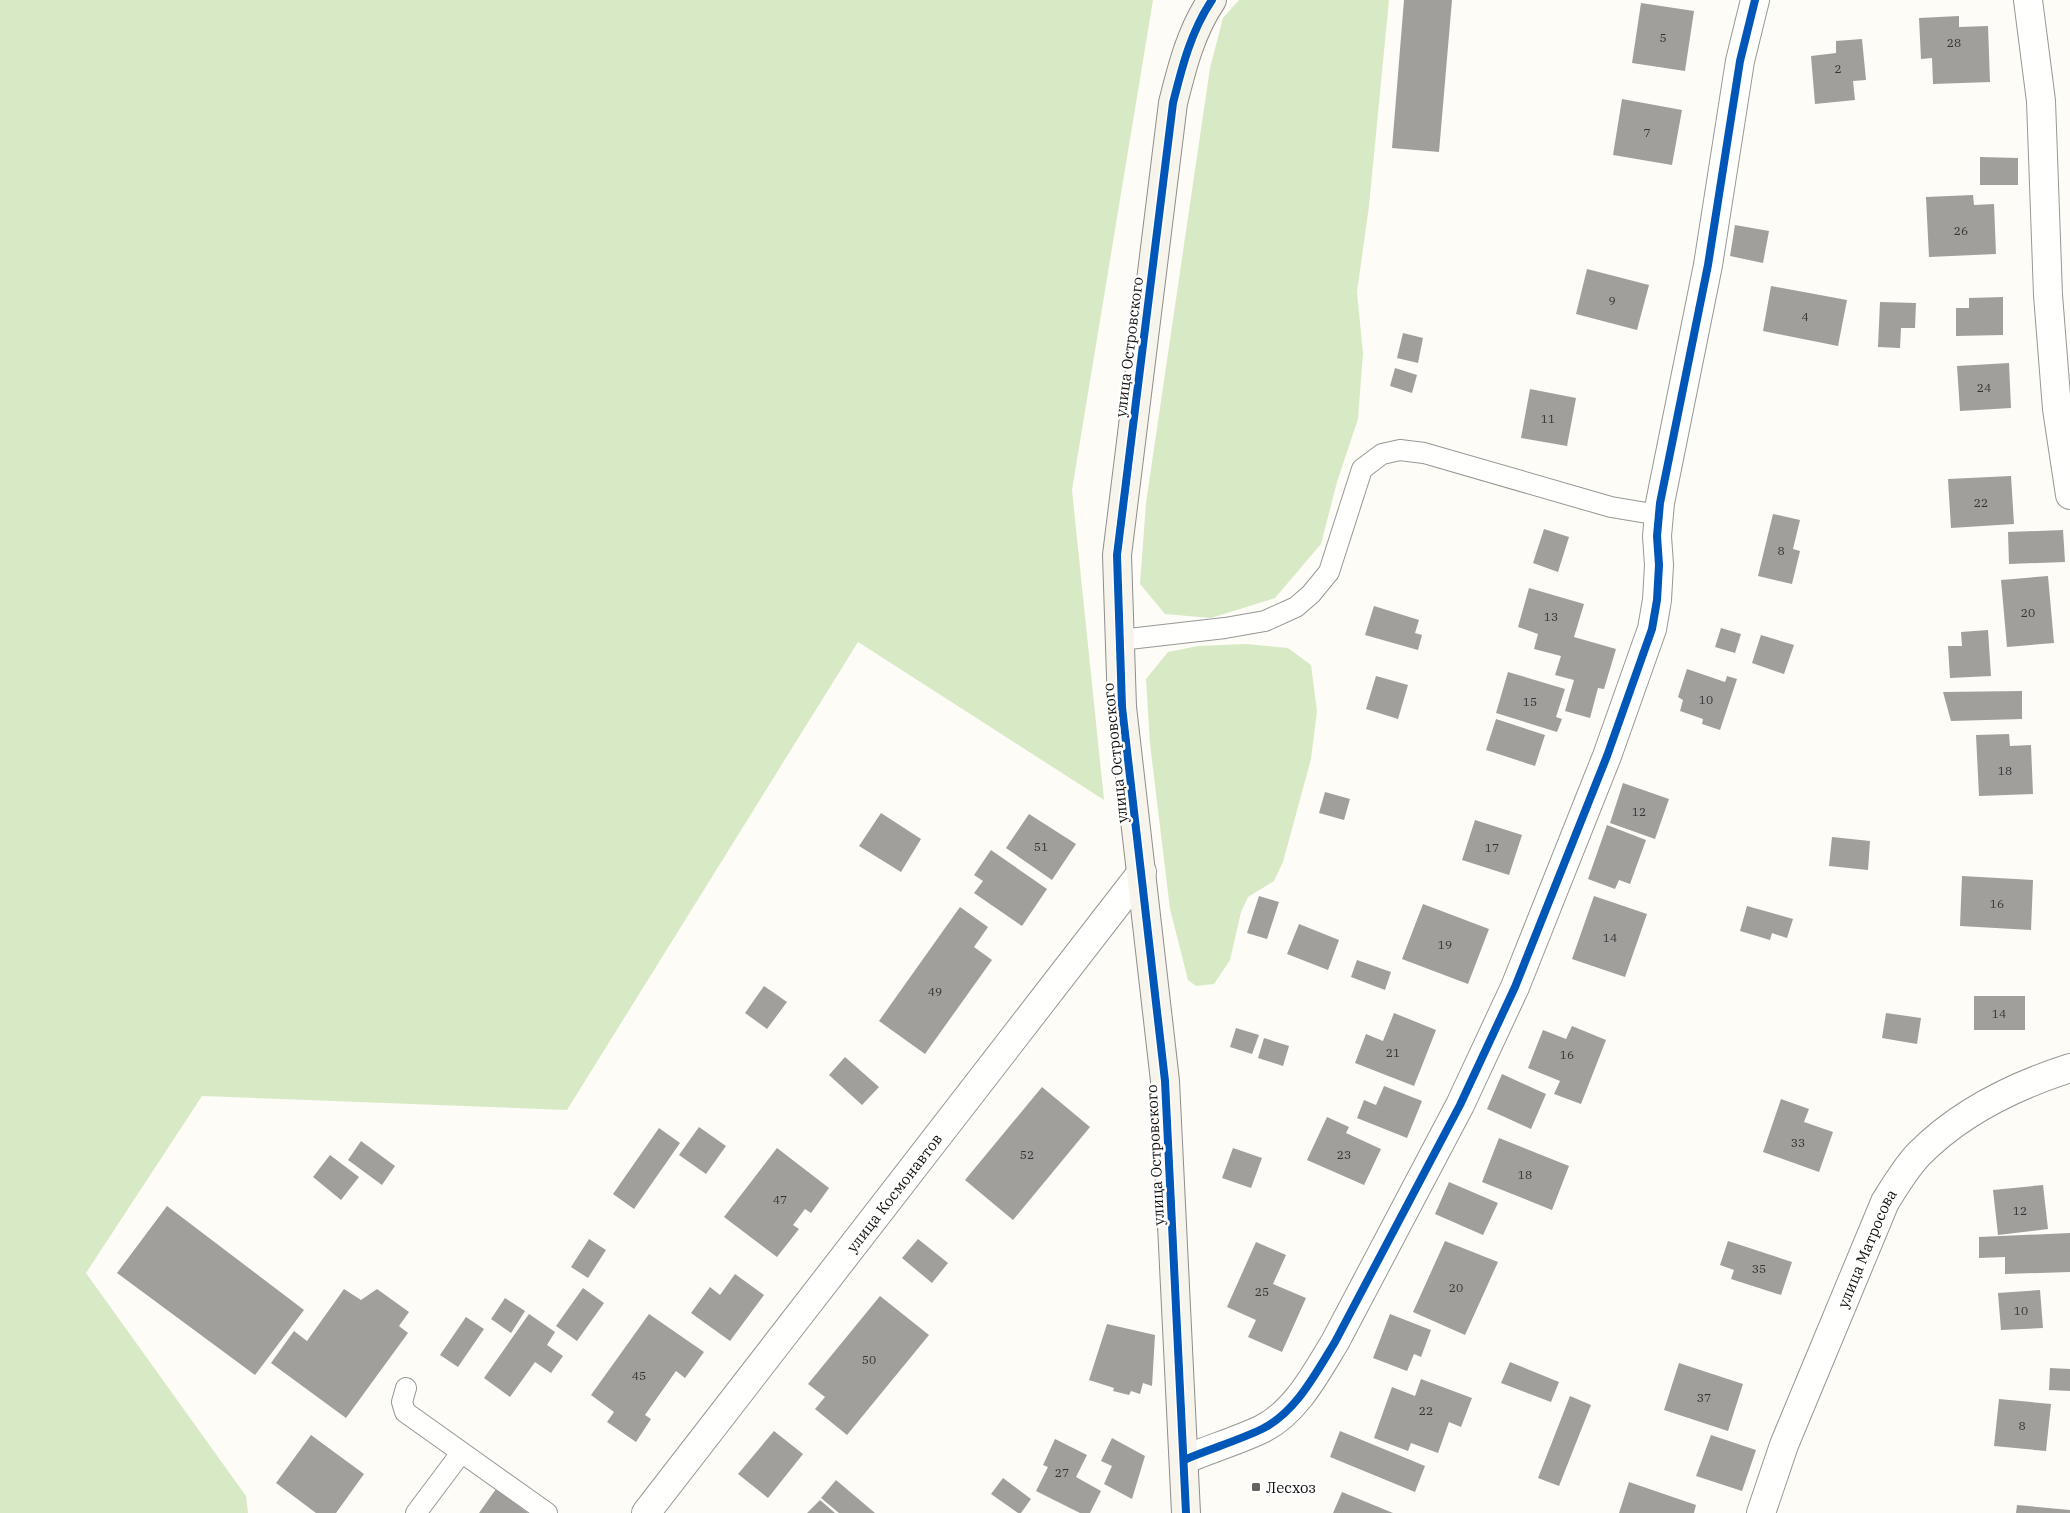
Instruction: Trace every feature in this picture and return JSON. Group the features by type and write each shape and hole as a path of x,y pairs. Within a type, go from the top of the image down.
{"street":[{"name":"улица Островского","path":"1186,1513 1165,1082 1122,707 1117,555 1173,103 1185,54 1202,14 1212,0"},
{"path":"1184,1460 1264,1428 1289,1408 1312,1379 1335,1342 1460,1105 1515,987 1607,756 1652,629 1657,600 1659,565 1657,536 1667,465 1708,265 1740,61 1755,0"},
{"path":"2028,0 2042,101 2048,295 2056,400 2070,495"},
{"name":"улица Космонавтов","path":"646,1513 1142,872"},
{"name":"улица Матросова","path":"1761,1513 1784,1445 1885,1202 1900,1177 1918,1155 1953,1124 1994,1098 2043,1077 2070,1068"}],"lane":[{"path":"1120,640 1225,628 1264,621 1296,607 1311,594 1329,572 1362,469 1382,454 1400,450 1424,453 1611,507 1659,515"},
{"path":"406,1388 402,1402 405,1412 547,1513"},
{"path":"416,1513 461,1453"}],"green space":[{"path":"0,0 1153,0 1072,490 1104,800 858,642 567,1110 202,1096 86,1273 246,1496 248,1513 0,1513"},
{"path":"1239,0 1389,0 1369,206 1357,292 1363,353 1358,419 1337,482 1321,544 1275,598 1211,618 1165,614 1140,584 1146,503 1210,68 1223,18"},
{"path":"1247,644 1288,648 1311,665 1317,711 1311,759 1283,862 1274,881 1248,897 1241,912 1230,960 1214,984 1196,986 1188,980 1170,909 1150,744 1146,679 1168,652 1198,646"}],"building":[{"path":"1404,0 1452,0 1439,152 1392,148"},
{"path":"1641,3 1694,11 1685,71 1632,63"},
{"path":"1959,16 1959,27 1988,26 1990,82 1933,84 1932,58 1921,59 1919,18"},
{"path":"1862,39 1866,80 1853,81 1855,100 1815,104 1811,56 1836,53 1836,41"},
{"path":"1622,99 1682,110 1672,165 1613,155"},
{"path":"1980,157 2018,158 2018,185 1980,185"},
{"path":"1973,195 1974,205 1994,204 1996,254 1929,257 1926,197"},
{"path":"1735,225 1769,231 1763,263 1730,256"},
{"path":"1587,269 1649,285 1637,330 1576,314"},
{"path":"1771,286 1847,300 1838,346 1763,331"},
{"path":"2003,297 2003,335 1956,336 1956,308 1969,308 1969,298"},
{"path":"1880,302 1916,303 1915,328 1901,328 1900,348 1878,347"},
{"path":"1403,333 1423,338 1418,363 1397,358"},
{"path":"2009,363 2011,408 1960,411 1957,366"},
{"path":"1395,368 1417,375 1412,393 1390,386"},
{"path":"1530,389 1576,398 1567,446 1521,438"},
{"path":"2011,476 2014,524 1951,528 1948,479"},
{"path":"1773,514 1800,520 1793,549 1800,551 1792,584 1758,576"},
{"path":"1544,529 1569,537 1558,572 1533,563"},
{"path":"2063,530 2065,562 2009,564 2008,532"},
{"path":"2048,576 2054,643 2007,647 2001,580"},
{"path":"1529,588 1584,604 1574,637 1616,649 1604,689 1598,688 1590,718 1565,711 1574,680 1555,675 1561,656 1534,649 1538,634 1518,627"},
{"path":"1374,606 1419,620 1415,633 1422,635 1418,650 1365,635"},
{"path":"1721,628 1741,634 1735,653 1715,647"},
{"path":"1988,630 1991,676 1950,678 1948,646 1962,646 1961,632"},
{"path":"1761,635 1794,645 1784,674 1752,663"},
{"path":"1687,669 1725,682 1727,676 1737,679 1720,730 1702,724 1703,719 1680,711 1683,700 1678,697"},
{"path":"1508,672 1565,689 1556,717 1562,719 1557,732 1496,713"},
{"path":"1376,676 1408,685 1398,719 1366,709"},
{"path":"2022,691 2022,719 1951,721 1943,692"},
{"path":"1496,719 1545,735 1535,766 1486,750"},
{"path":"2009,734 2010,746 2031,745 2033,794 1979,796 1976,735"},
{"path":"1623,783 1669,799 1655,839 1610,823"},
{"path":"1325,792 1350,799 1344,820 1319,813"},
{"path":"881,813 921,839 901,872 859,846"},
{"path":"1029,814 1076,844 1052,880 1006,848"},
{"path":"1475,820 1522,835 1509,875 1462,860"},
{"path":"1607,825 1646,840 1630,884 1619,880 1615,889 1588,879"},
{"path":"1832,837 1870,841 1868,870 1829,866"},
{"path":"991,850 1047,889 1022,926 974,893 983,881 974,875"},
{"path":"1962,876 2033,880 2031,930 1960,926"},
{"path":"1259,896 1279,902 1267,939 1247,933"},
{"path":"1594,896 1647,914 1625,977 1572,959"},
{"path":"1423,904 1489,929 1468,984 1402,959"},
{"path":"1747,906 1793,919 1787,938 1772,933 1770,940 1740,931"},
{"path":"960,907 988,927 974,947 992,960 925,1054 879,1021"},
{"path":"1299,924 1339,940 1328,970 1287,954"},
{"path":"1357,960 1391,972 1385,990 1351,977"},
{"path":"764,986 787,1002 767,1029 745,1013"},
{"path":"1974,996 2025,996 2025,1030 1974,1030"},
{"path":"1394,1013 1436,1030 1414,1086 1355,1063 1366,1034 1383,1041"},
{"path":"1886,1013 1921,1018 1917,1044 1882,1038"},
{"path":"1572,1026 1606,1040 1581,1104 1554,1094 1560,1081 1528,1068 1543,1030 1566,1039"},
{"path":"1236,1028 1259,1035 1252,1054 1230,1047"},
{"path":"1264,1038 1289,1046 1283,1066 1258,1058"},
{"path":"845,1057 879,1087 862,1105 829,1075"},
{"path":"1502,1074 1546,1094 1531,1129 1487,1109"},
{"path":"1384,1086 1422,1101 1407,1138 1357,1118 1364,1100 1376,1105"},
{"path":"1042,1087 1090,1127 1013,1220 965,1180"},
{"path":"1781,1099 1809,1109 1804,1122 1833,1132 1819,1172 1763,1152"},
{"path":"1327,1117 1349,1127 1346,1133 1381,1149 1364,1185 1307,1160"},
{"path":"699,1127 726,1146 706,1174 679,1155"},
{"path":"659,1128 680,1143 634,1209 613,1194"},
{"path":"1499,1138 1569,1166 1552,1210 1482,1182"},
{"path":"361,1141 395,1166 382,1185 348,1160"},
{"path":"777,1148 829,1188 811,1213 805,1209 793,1225 799,1229 777,1257 724,1217"},
{"path":"1233,1148 1262,1158 1251,1188 1222,1178"},
{"path":"330,1155 359,1177 341,1200 313,1177"},
{"path":"1449,1182 1498,1203 1483,1235 1435,1214"},
{"path":"2043,1185 2048,1229 1998,1235 1993,1190"},
{"path":"167,1206 304,1310 255,1375 117,1273"},
{"path":"2070,1233 2070,1272 2005,1274 2005,1257 1979,1258 1979,1237"},
{"path":"589,1239 606,1250 588,1278 571,1267"},
{"path":"918,1239 948,1263 932,1283 902,1258"},
{"path":"1445,1241 1498,1262 1465,1335 1413,1312"},
{"path":"1728,1241 1792,1262 1781,1295 1731,1279 1734,1270 1720,1265"},
{"path":"1256,1242 1286,1255 1273,1284 1306,1298 1282,1352 1248,1337 1256,1320 1227,1307"},
{"path":"735,1274 764,1295 730,1341 691,1313 710,1287 720,1295"},
{"path":"583,1288 604,1303 577,1341 556,1326"},
{"path":"344,1289 361,1300 377,1289 409,1312 399,1326 408,1333 346,1418 271,1363 294,1331 307,1341"},
{"path":"2040,1290 2043,1328 2001,1330 1998,1293"},
{"path":"880,1296 929,1335 847,1435 815,1409 825,1397 808,1384"},
{"path":"505,1298 525,1311 511,1333 491,1319"},
{"path":"529,1314 555,1332 547,1345 563,1356 551,1373 535,1362 510,1397 484,1378"},
{"path":"649,1314 704,1352 685,1378 676,1371 645,1415 651,1419 636,1442 607,1422 614,1412 591,1395"},
{"path":"1390,1314 1431,1330 1421,1357 1414,1354 1407,1371 1373,1358"},
{"path":"466,1317 484,1329 458,1367 440,1355"},
{"path":"1107,1324 1155,1335 1152,1386 1143,1383 1140,1394 1131,1391 1129,1395 1113,1391 1114,1388 1089,1380"},
{"path":"1510,1362 1559,1382 1551,1402 1501,1383"},
{"path":"1679,1363 1743,1384 1728,1431 1664,1410"},
{"path":"2050,1368 2070,1369 2070,1391 2049,1390"},
{"path":"1421,1379 1472,1398 1461,1427 1449,1422 1438,1453 1411,1443 1408,1451 1374,1438 1392,1387 1415,1396"},
{"path":"1570,1396 1591,1405 1559,1486 1538,1478"},
{"path":"1999,1399 2051,1404 2046,1451 1994,1446"},
{"path":"774,1431 803,1454 768,1498 738,1474"},
{"path":"1340,1431 1425,1466 1415,1492 1330,1457"},
{"path":"311,1435 364,1474 336,1513 316,1513 276,1483"},
{"path":"1711,1435 1756,1450 1742,1491 1696,1476"},
{"path":"1112,1438 1145,1456 1132,1499 1104,1484 1112,1466 1101,1461"},
{"path":"1055,1439 1087,1455 1076,1477 1101,1491 1090,1513 1080,1513 1036,1491 1048,1467 1043,1465"},
{"path":"1003,1478 1031,1499 1021,1513 1018,1513 991,1494"},
{"path":"836,1480 875,1513 839,1513 821,1498"},
{"path":"1629,1482 1696,1505 1694,1513 1619,1513"},
{"path":"496,1489 528,1513 479,1513"},
{"path":"1342,1492 1393,1513 1333,1513"},
{"path":"820,1500 835,1513 807,1513"},
{"path":"2017,1505 2070,1510 2070,1513 2016,1513"}],"cycle path":[{"path":"1186,1513 1165,1081 1122,707 1117,555 1173,103 1193,37 1212,0"},
{"path":"1184,1460 1262,1429 1274,1422 1295,1402 1313,1379 1335,1342 1460,1105 1515,987 1607,756 1652,629 1657,600 1659,565 1657,536 1660,503 1708,265 1740,61 1755,0"}],"place":[{"name":"Лесхоз","path":"1256,1487"}]}
